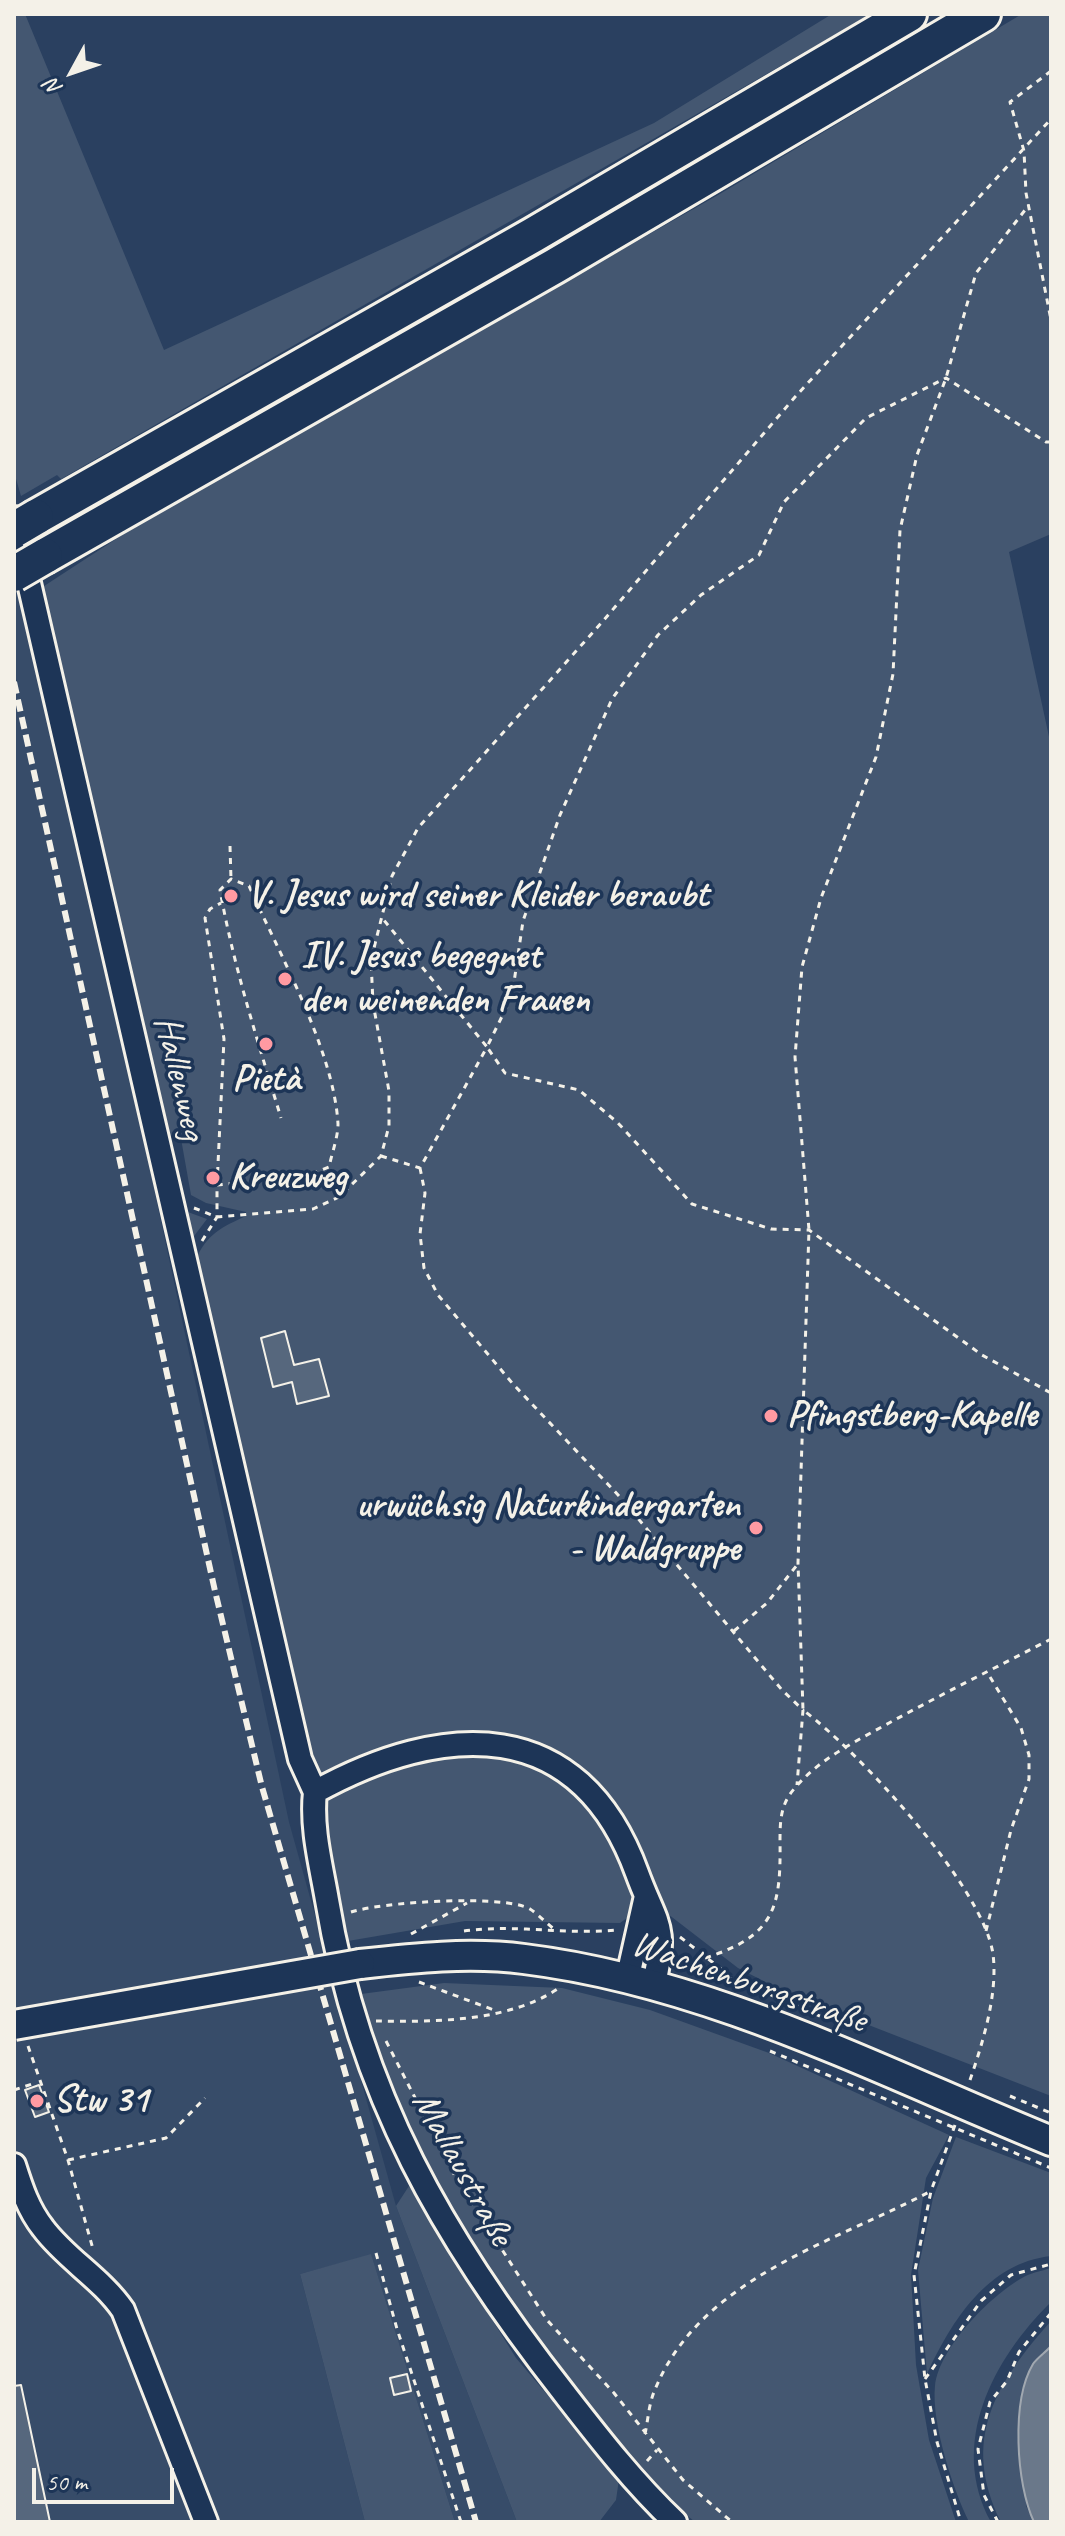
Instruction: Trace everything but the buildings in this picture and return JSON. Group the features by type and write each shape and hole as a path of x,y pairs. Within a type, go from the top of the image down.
{"highway":[{"path":"21,522 533,235 909,14"},
{"path":"14,574 569,258 983,14"}],"main road":[{"name":"Wachenburgstraße","path":"19,2030 360,1964 439,1955 508,1958 641,1980 770,2024 1051,2141"}],"street":[{"name":"Hallenweg","path":"21,522 300,1759 315,1792"},
{"path":"315,1792 419,1748 461,1742 492,1743 555,1765 586,1788 612,1821 631,1857 646,1896 649,1930 663,1946 641,1980"},
{"name":"Mallaustraße","path":"315,1792 313,1813 330,1918 353,2023 385,2109 413,2168 470,2261 539,2362 632,2479 675,2522"},
{"path":"14,2165 23,2192 42,2228 101,2284 123,2310 206,2522"}],"path":[{"path":"1051,71 1010,102 1024,151 1029,205 1051,320"},
{"path":"222,903 210,909 205,918 224,1039 217,1217 313,1209 339,1197 381,1156 389,1126 389,1091 370,984 371,960 392,876 418,828 603,621 795,397 1051,119"},
{"path":"797,1785 803,1710 798,1563 809,1230 795,1057 802,967 821,898 876,757 893,674 900,530 917,455 946,378 976,273 1029,205"},
{"path":"946,378 1046,442 1051,442"},
{"path":"946,378 866,418 784,502 759,555 701,595 658,635 612,699 560,815 523,921 512,996 420,1168 425,1193 420,1234 424,1268 438,1295 513,1384 620,1497 782,1690 847,1746 931,1844 958,1881 986,1931 995,1983 970,2080"},
{"path":"230,846 231,879 220,890 222,903 246,1006 281,1118"},
{"path":"217,1185 306,1176 329,1167 338,1126 330,1076 291,978 249,886 231,879"},
{"path":"382,917 505,1073 579,1090 618,1123 692,1204 771,1229 809,1230 982,1355 1051,1393"},
{"path":"381,1156 420,1168"},
{"path":"734,1631 767,1603 798,1563"},
{"path":"705,1958 756,1935 771,1920 780,1883 780,1822 785,1800 797,1785 836,1751 1051,1639"},
{"path":"986,1931 1011,1830 1029,1779 1029,1755 1021,1728 987,1672"},
{"path":"330,1918 366,1907 422,1900 528,1908 557,1932"},
{"path":"400,1940 467,1903"},
{"path":"470,1930 532,1927 557,1932 671,1929 734,1979 831,2021"},
{"path":"408,1978 497,2011"},
{"path":"366,2021 437,2022 497,2011 539,2002 563,1985 552,1984"},
{"path":"19,2030 68,2160 101,2284"},
{"path":"382,2037 391,2047 455,2176 547,2320 614,2393 683,2480 732,2522"},
{"path":"766,2049 953,2130 1051,2168"},
{"path":"14,2090 32,2084"},
{"path":"68,2160 166,2138 205,2098"},
{"path":"953,2130 931,2191 914,2275 925,2379 937,2442 962,2522"},
{"path":"645,2434 654,2392 689,2330 723,2300 764,2272 931,2191"},
{"path":"376,2253 397,2329 461,2522"},
{"path":"925,2379 981,2301 1011,2275 1051,2264"},
{"path":"998,2522 984,2495 978,2449 990,2402 1007,2381 1019,2352 1051,2313"}],"shaded area":[{"path":"14,14 25,14 164,350 654,123 832,14 871,14 61,479 57,475 21,496 14,472"},
{"path":"1022,14 1051,14 1051,534 1009,552 1051,746 1051,2096 789,1994 738,1968 651,1901 620,1923 465,1921 348,1941 334,1908 196,1259 210,1237 246,1216 246,1212 206,1203 191,1195 180,1133 165,1137 38,590 136,526 718,195"},
{"path":"569,231 574,240 195,454 185,449"},
{"path":"14,557 96,916 289,1822 396,2206 517,2522 455,2522 371,2255 300,2274 365,2522 14,2522"},
{"path":"185,1211 207,1219 191,1240"},
{"path":"444,1983 562,1988 650,2010 769,2053 949,2135 926,2178 911,2275 916,2365 929,2440 956,2522 695,2522 660,2493 613,2443 537,2346 475,2252 421,2155 386,2075 361,1994"},
{"path":"956,2137 1051,2173 1051,2256 1009,2270 975,2297 948,2334 927,2374 918,2270 933,2198"},
{"path":"409,2186 516,2358 619,2479 616,2500 599,2522 517,2522 396,2206"},
{"path":"371,2254 455,2522 365,2522 300,2274"},
{"path":"1051,2268 1051,2302 1011,2349 983,2404 976,2433 974,2463 979,2492 991,2522 969,2522 950,2474 936,2418 935,2386 939,2371 968,2324 995,2297 1025,2276"},
{"path":"1051,2321 1051,2346 1033,2364 1026,2506 1034,2522 1001,2522 989,2492 984,2465 984,2439 990,2414 1014,2367"},
{"path":"1051,2346 1051,2522 1034,2522 1020,2465 1021,2399 1033,2364"}],"railway":[{"path":"14,682 215,1591 262,1787 476,2522"}],"place":[{"name":"V. Jesus wird seiner Kleider beraubt","path":"231,896"},
{"name":"IV. Jesus begegnet den weinenden Frauen","path":"285,979"},
{"name":"Pietà","path":"266,1044"},
{"name":"Kreuzweg","path":"213,1178"},
{"name":"Pfingstberg-Kapelle","path":"771,1416"},
{"name":"urwüchsig Naturkindergarten - Waldgruppe","path":"756,1528"},
{"name":"Stw 31","path":"37,2101"}]}
